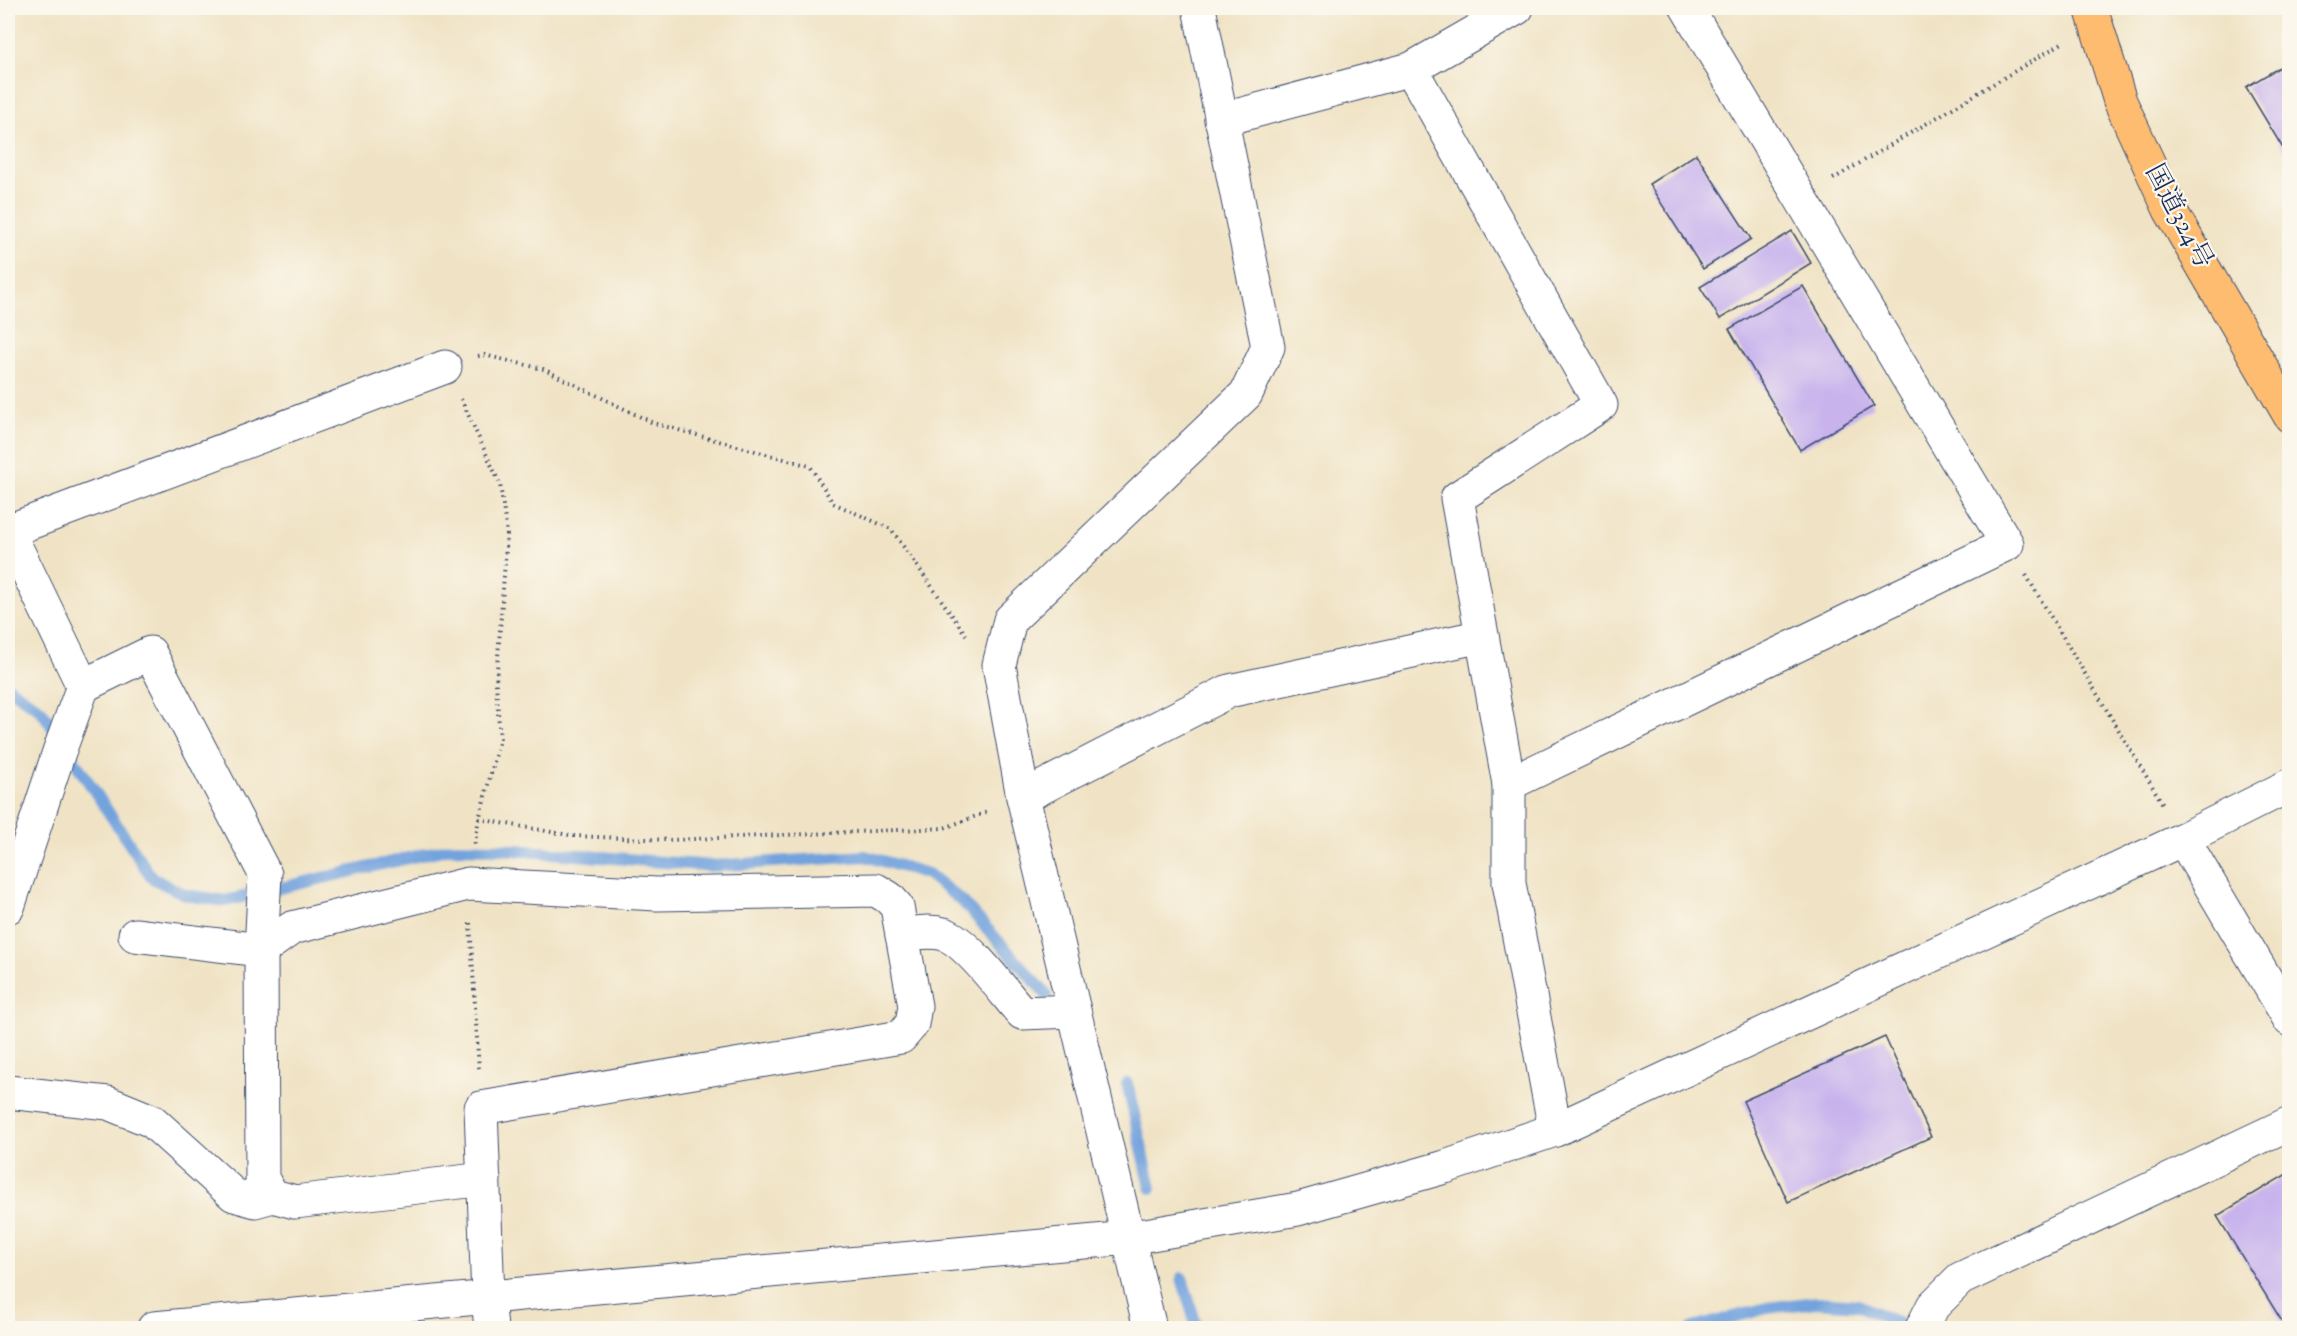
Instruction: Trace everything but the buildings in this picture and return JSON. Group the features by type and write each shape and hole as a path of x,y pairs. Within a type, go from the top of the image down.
{"highway":[{"name":"国道324号","path":"2094,15 2120,100 2170,210 2289,416"}],"street":[{"path":"1150,1329 1023,797 999,665 1010,620 1246,394 1268,347 1198,8"},
{"path":"1221,120 1412,69 1516,8"},
{"path":"1509,784 2007,544 1687,8"},
{"path":"1412,69 1601,405 1457,498 1509,784 1509,883 1555,1130"},
{"path":"8,907 83,686 8,532 445,367"},
{"path":"1023,797 1229,691 1482,636"},
{"path":"83,686 150,652 265,874 262,934 262,1179 273,1196"},
{"path":"154,1329 490,1313 1128,1238 1298,1209 1445,1167 1555,1130 2183,839 2289,785"},
{"path":"2183,839 2289,1020"},
{"path":"135,935 262,934 468,884 657,894 876,890 889,898 897,908 915,1006 912,1024 902,1037 482,1108 490,1313"},
{"path":"902,935 927,932 943,934 960,942 1022,1013 1074,1011"},
{"path":"8,1092 108,1103 152,1121 234,1195 255,1201 273,1196 295,1202 484,1179"},
{"path":"1925,1324 1933,1306 1960,1280 2289,1123"}],"path":[{"path":"1801,198 2094,15"},
{"path":"477,830 500,740 496,684 507,534 500,484 445,367 484,355 543,369 653,423 810,466 833,503 891,529 971,642 999,665"},
{"path":"2007,544 2183,839"},
{"path":"479,819 574,836 671,840 944,828 1023,797"},
{"path":"468,884 482,1108"}],"waterway":[{"path":"8,687 41,710 152,878 186,895 225,901 451,848 502,849 712,866 865,856 928,874 963,902 1046,994"},
{"path":"1127,1083 1151,1188"},
{"path":"1182,1278 1197,1328"},
{"path":"1693,1328 1767,1308 1816,1302 1858,1305 1909,1328"}]}
